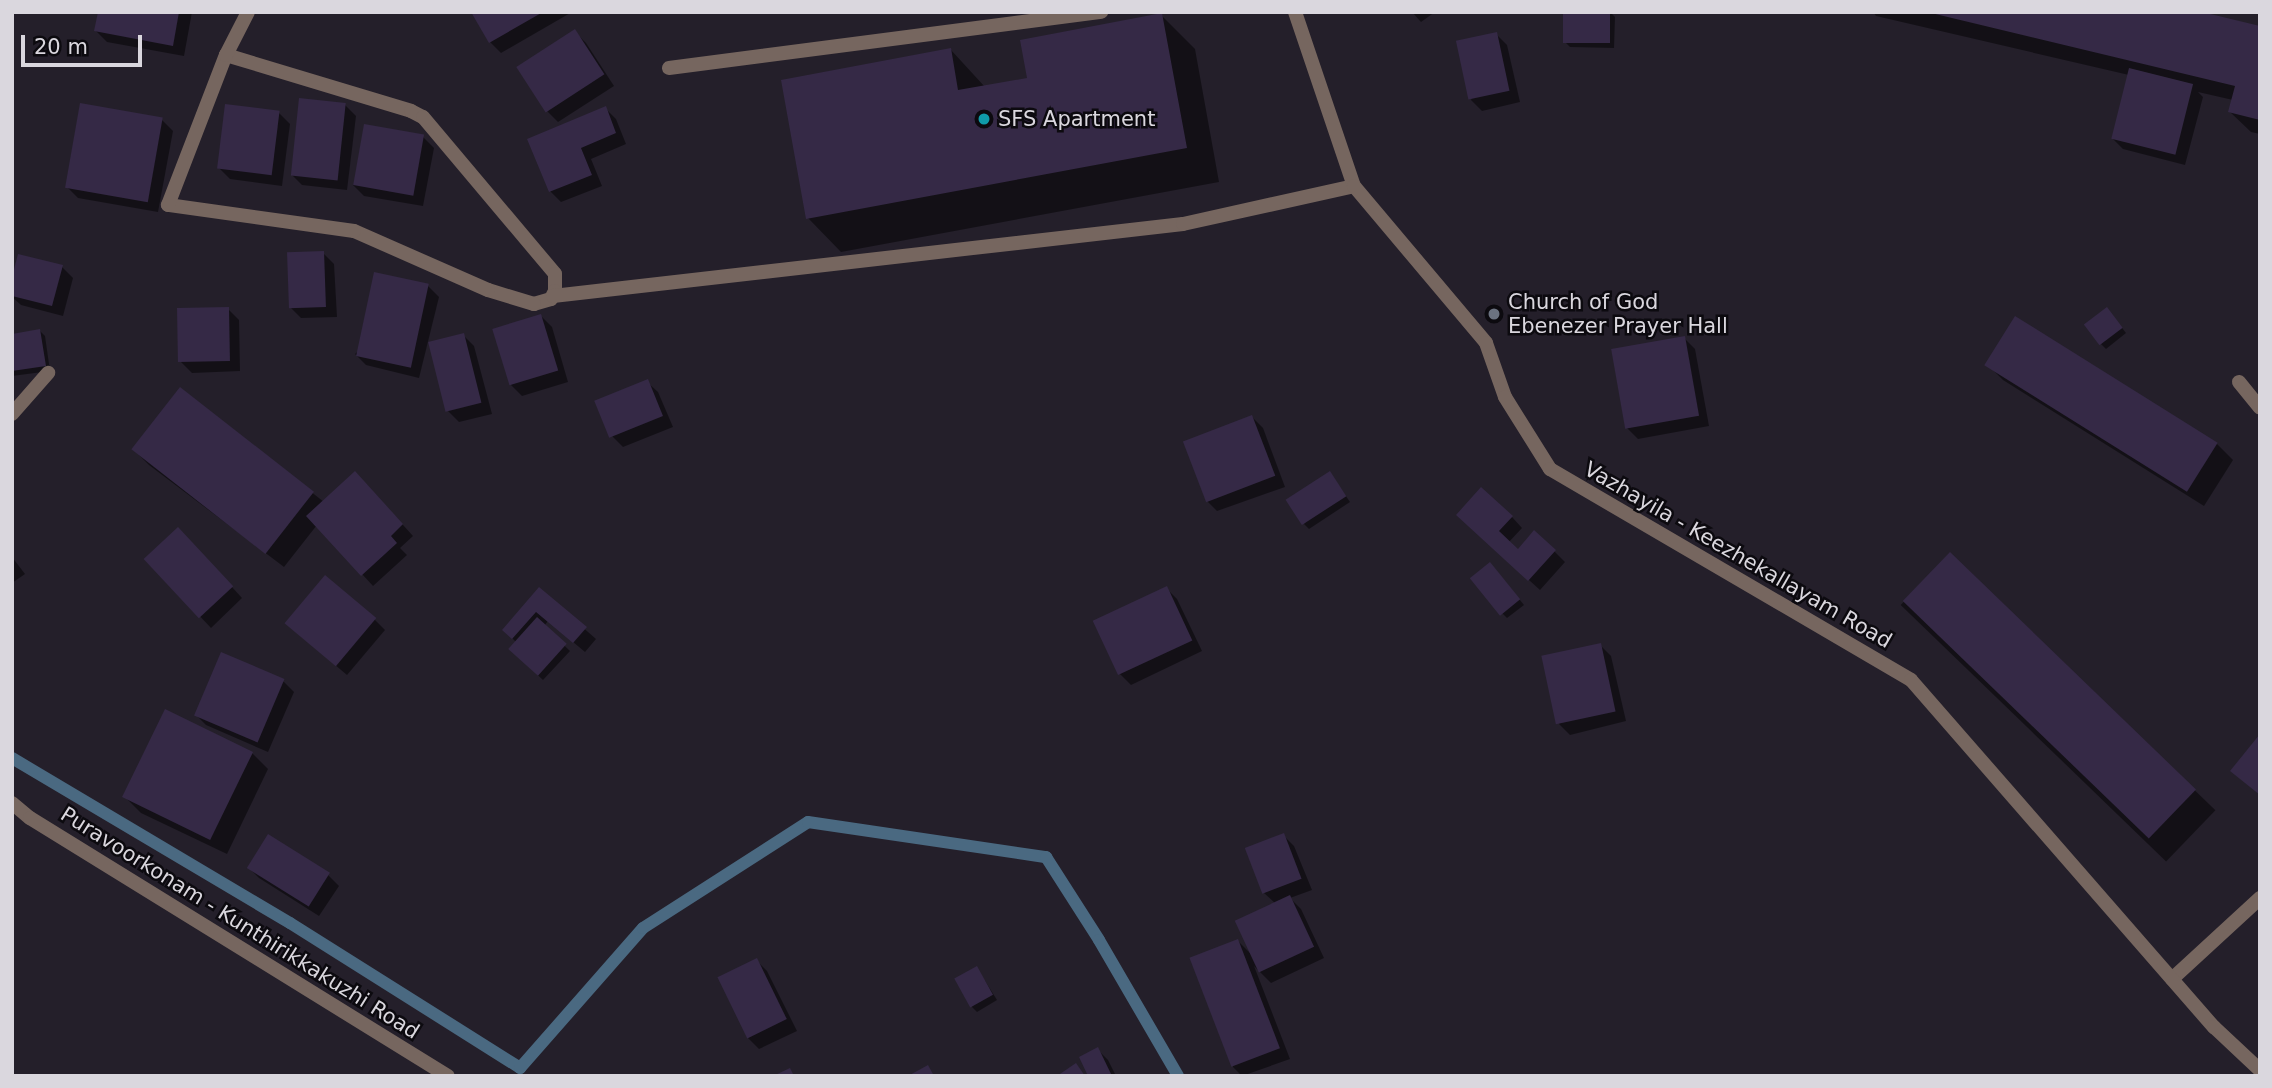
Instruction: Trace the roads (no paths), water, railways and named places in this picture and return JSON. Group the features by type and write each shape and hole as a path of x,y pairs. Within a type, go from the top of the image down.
{"street":[{"path":"248,12 226,55 168,205 354,231 488,290 526,303 542,304 553,296 1183,225 1354,186"},
{"path":"669,68 1101,12"},
{"name":"Vazhayila - Keezhekallayam Road","path":"1295,12 1354,186 1486,343 1505,397 1550,470 1911,680 2214,1027 2260,1070"},
{"path":"226,55 423,117 555,274 553,296"},
{"path":"12,414 48,373"},
{"path":"2239,382 2260,408"},
{"name":"Puravoorkonam - Kunthirikkakuzhi Road","path":"12,803 30,818 448,1076"},
{"path":"2172,979 2260,898"}],"waterway":[{"path":"12,758 290,923 520,1068 643,928 808,822 1046,857 1099,940 1178,1076"}],"place":[{"name":"SFS Apartment","path":"984,119"},
{"name":"Church of God Ebenezer Prayer Hall","path":"1494,314"}]}
